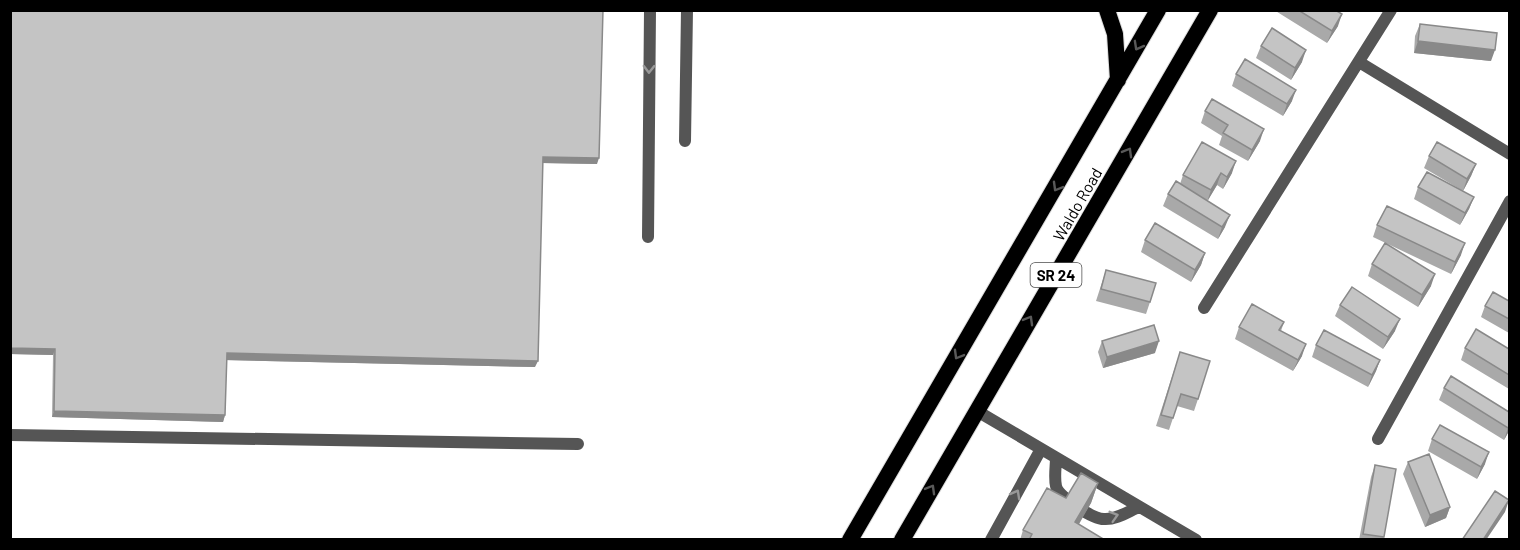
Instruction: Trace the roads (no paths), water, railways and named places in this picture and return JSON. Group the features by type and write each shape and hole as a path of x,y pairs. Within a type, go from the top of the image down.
{"highway":[{"path":"1107,10 1115,34 1118,82"},
{"name":"Waldo Road","path":"850,540 1158,10"},
{"name":"Waldo Road","path":"902,540 1210,10"}],"street":[{"path":"648,237 650,10"},
{"path":"685,141 687,10"},
{"path":"1204,308 1391,10"},
{"path":"1359,62 1509,154"},
{"path":"1378,439 1509,201"},
{"path":"977,411 1196,540"},
{"path":"10,435 578,444"},
{"path":"991,540 1041,449"},
{"path":"1056,458 1055,485 1058,491 1062,497 1089,513 1106,520 1139,507"}]}
